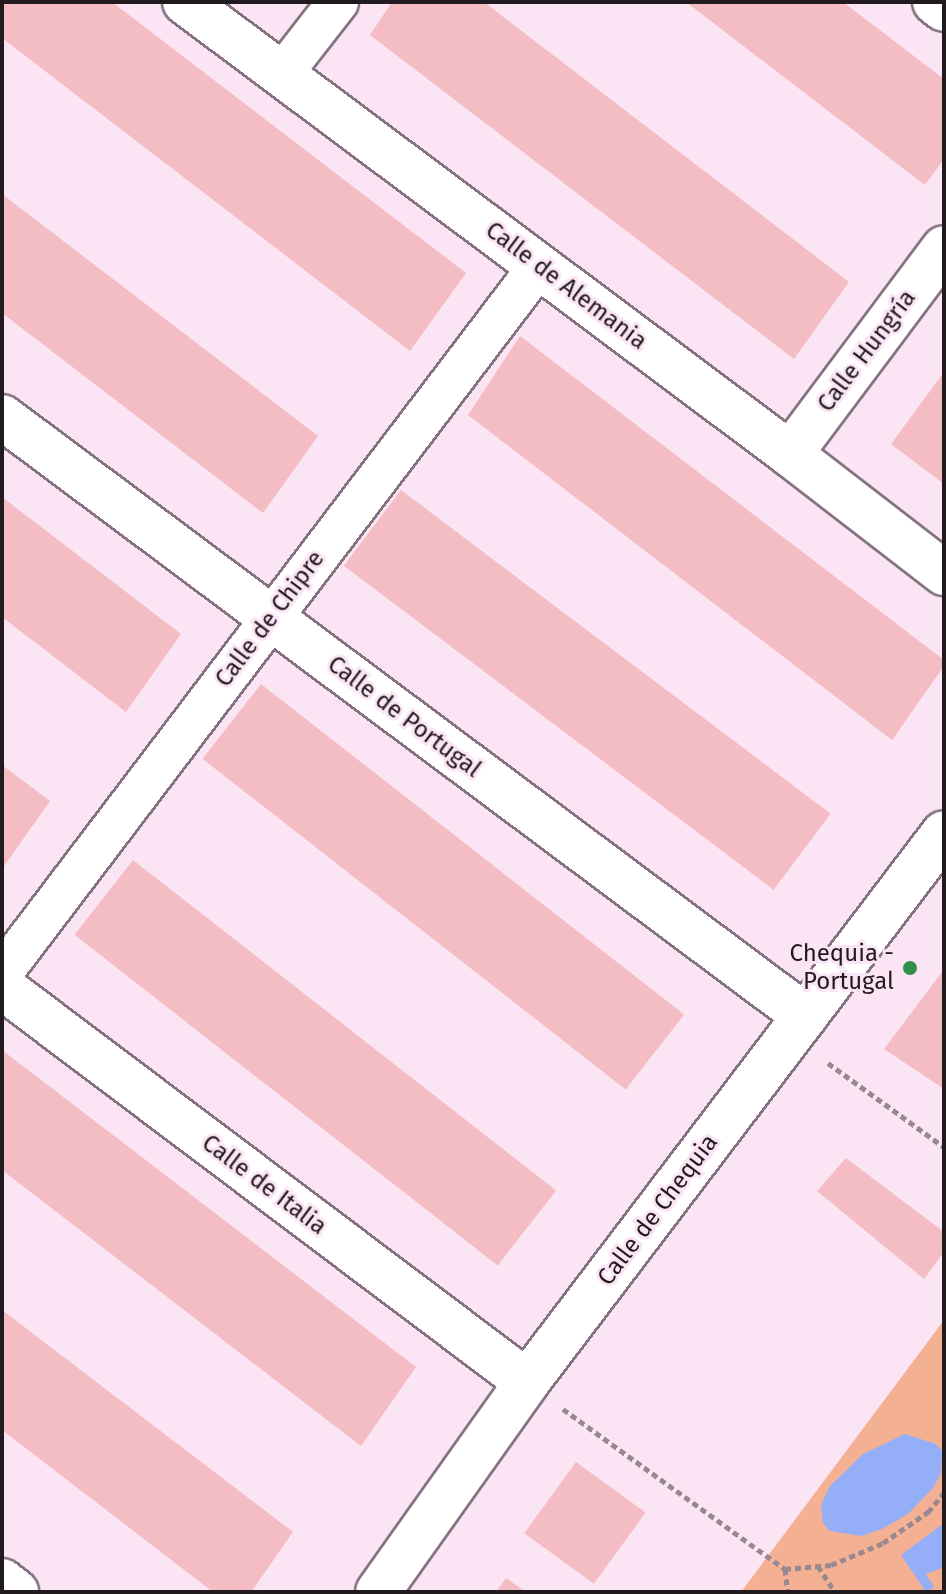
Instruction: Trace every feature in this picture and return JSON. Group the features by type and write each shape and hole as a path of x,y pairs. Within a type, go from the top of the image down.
{"street":[{"name":"Calle de Alemania","path":"185,2 790,454 944,573"},
{"path":"282,74 338,2"},
{"path":"935,2 944,9"},
{"name":"Calle Hungría","path":"790,454 944,248"},
{"name":"Calle de Chipre","path":"2,973 539,266"},
{"name":"Calle de Portugal","path":"2,417 271,618 798,1026"},
{"name":"Calle de Chequia","path":"378,1592 527,1382 944,833"},
{"name":"Calle de Italia","path":"2,987 527,1382"},
{"path":"2,1581 16,1592"}],"path":[{"path":"798,1026 944,1147"},
{"path":"527,1382 785,1569 831,1565 883,1543 928,1512 944,1493"},
{"path":"818,1566 835,1592"},
{"path":"785,1569 788,1592"}],"shaded area":[{"path":"944,1320 944,1592 741,1592"}],"water":[{"path":"905,1434 936,1444 942,1451 941,1473 933,1488 908,1514 882,1529 861,1536 830,1531 823,1523 821,1505 830,1486 863,1454"},
{"path":"944,1523 944,1567 926,1574 934,1587 926,1592 901,1555"}],"building":[{"path":"2,2 112,2 466,273 410,351 2,38"},
{"path":"392,2 484,2 849,282 794,359 370,35"},
{"path":"686,2 843,2 944,79 944,159 925,185"},
{"path":"2,194 318,436 263,513 2,313"},
{"path":"520,336 944,660 944,666 892,740 468,415"},
{"path":"944,372 944,484 891,444"},
{"path":"401,490 831,814 773,890 344,566"},
{"path":"2,497 181,634 126,712 2,617"},
{"path":"261,684 684,1015 626,1089 203,759"},
{"path":"2,765 50,801 2,869"},
{"path":"133,860 556,1191 498,1265 75,935"},
{"path":"944,973 944,1089 884,1049"},
{"path":"2,1050 416,1367 361,1446 2,1170"},
{"path":"846,1158 944,1232 944,1252 924,1279 817,1191"},
{"path":"2,1310 293,1532 251,1592 213,1592 2,1430"},
{"path":"576,1462 646,1513 594,1584 524,1533"},
{"path":"506,1578 526,1592 496,1592"}],"place":[{"name":"Chequia - Portugal","path":"910,968"}]}
